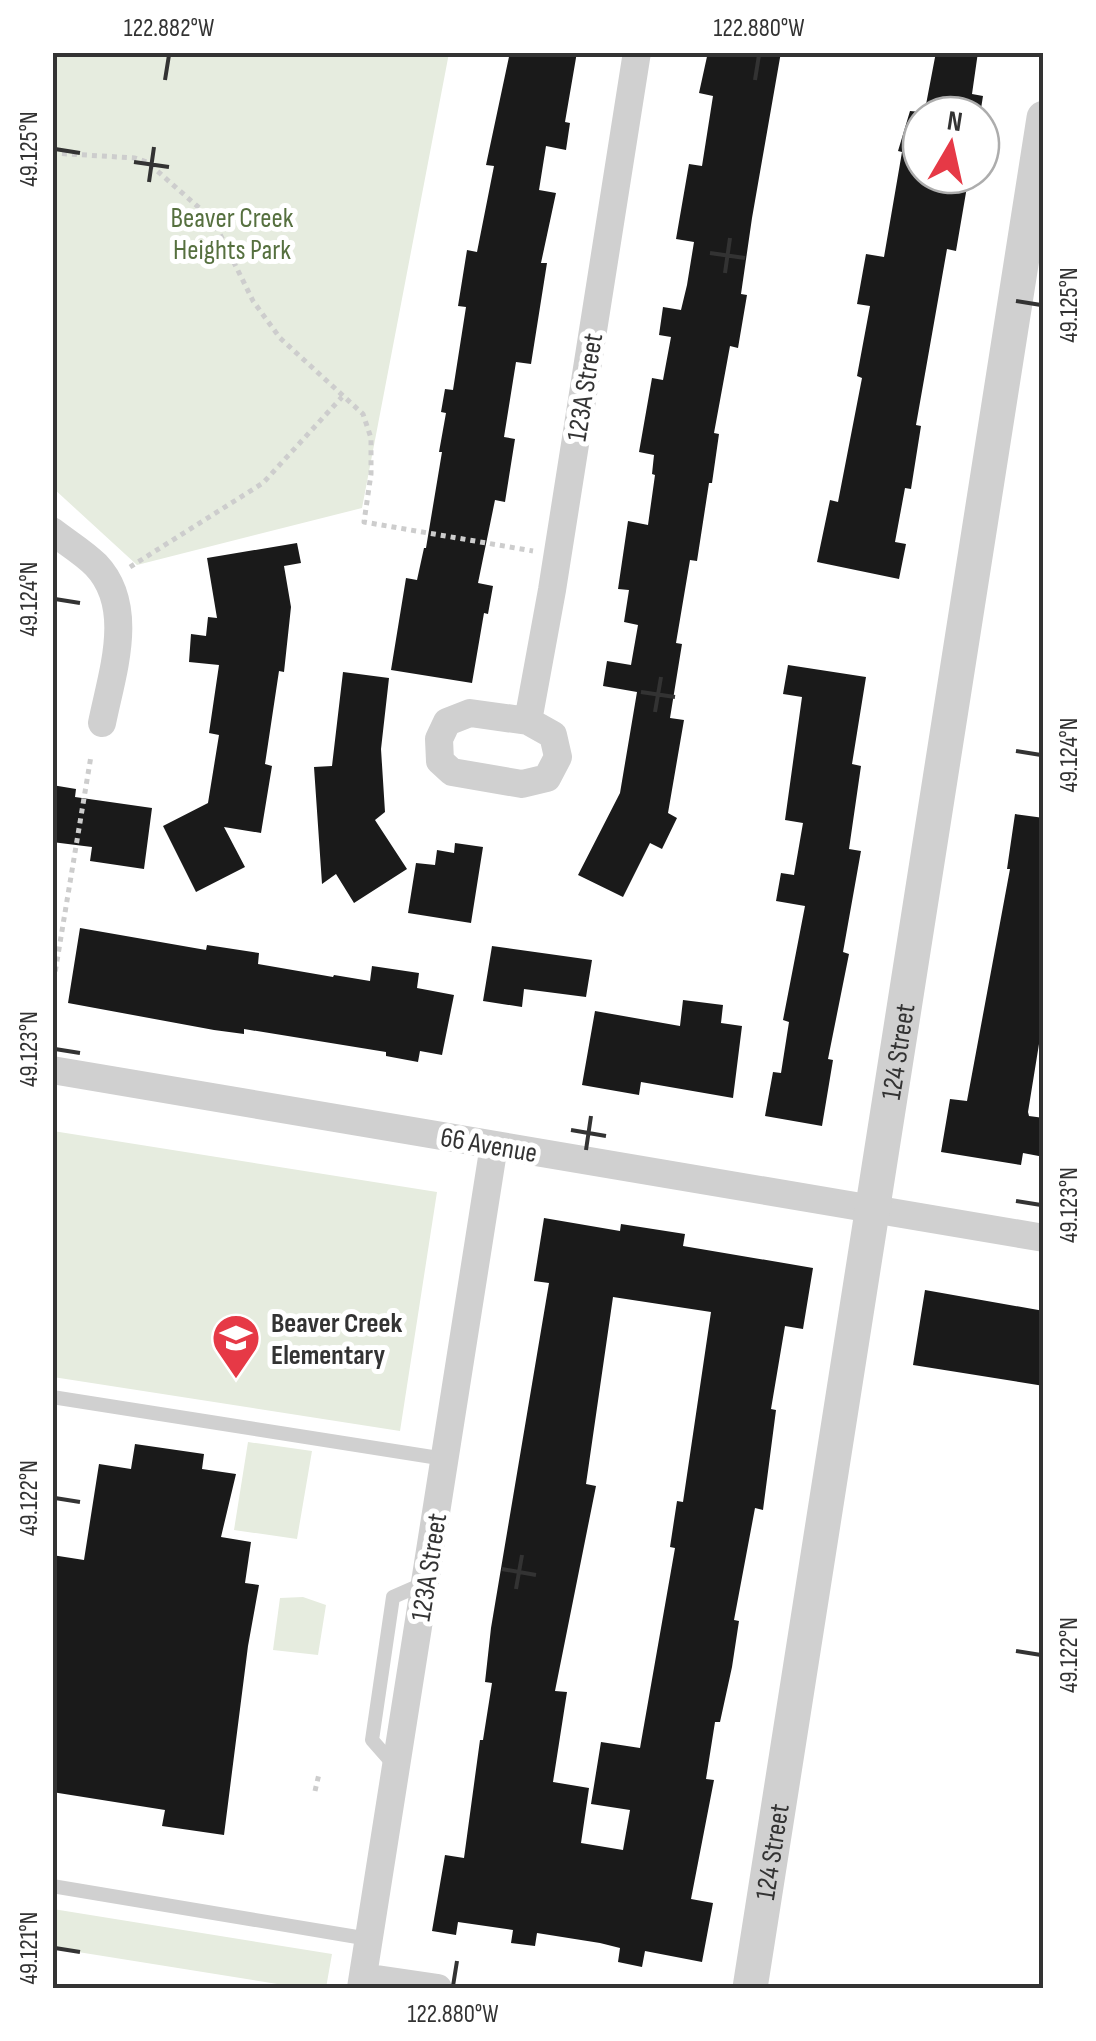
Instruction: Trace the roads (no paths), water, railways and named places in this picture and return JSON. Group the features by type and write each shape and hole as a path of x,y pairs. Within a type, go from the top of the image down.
{"street":[{"name":"123A Street","path":"528,721 637,52"},
{"name":"124 Street","path":"750,1988 1044,118"},
{"path":"52,530 96,566 116,595 118,639 102,723"},
{"name":"66 Avenue","path":"52,1070 1044,1238"},
{"name":"123A Street","path":"362,1983 494,1145"},
{"path":"362,1983 438,1988"}],"lane":[{"path":"52,1397 445,1459"},
{"path":"52,1886 369,1939"}],"place":[{"name":"Beaver Creek Elementary","path":"236,1380"}],"park label":[{"name":"Beaver Creek Heights Park","path":"232,233"}]}
